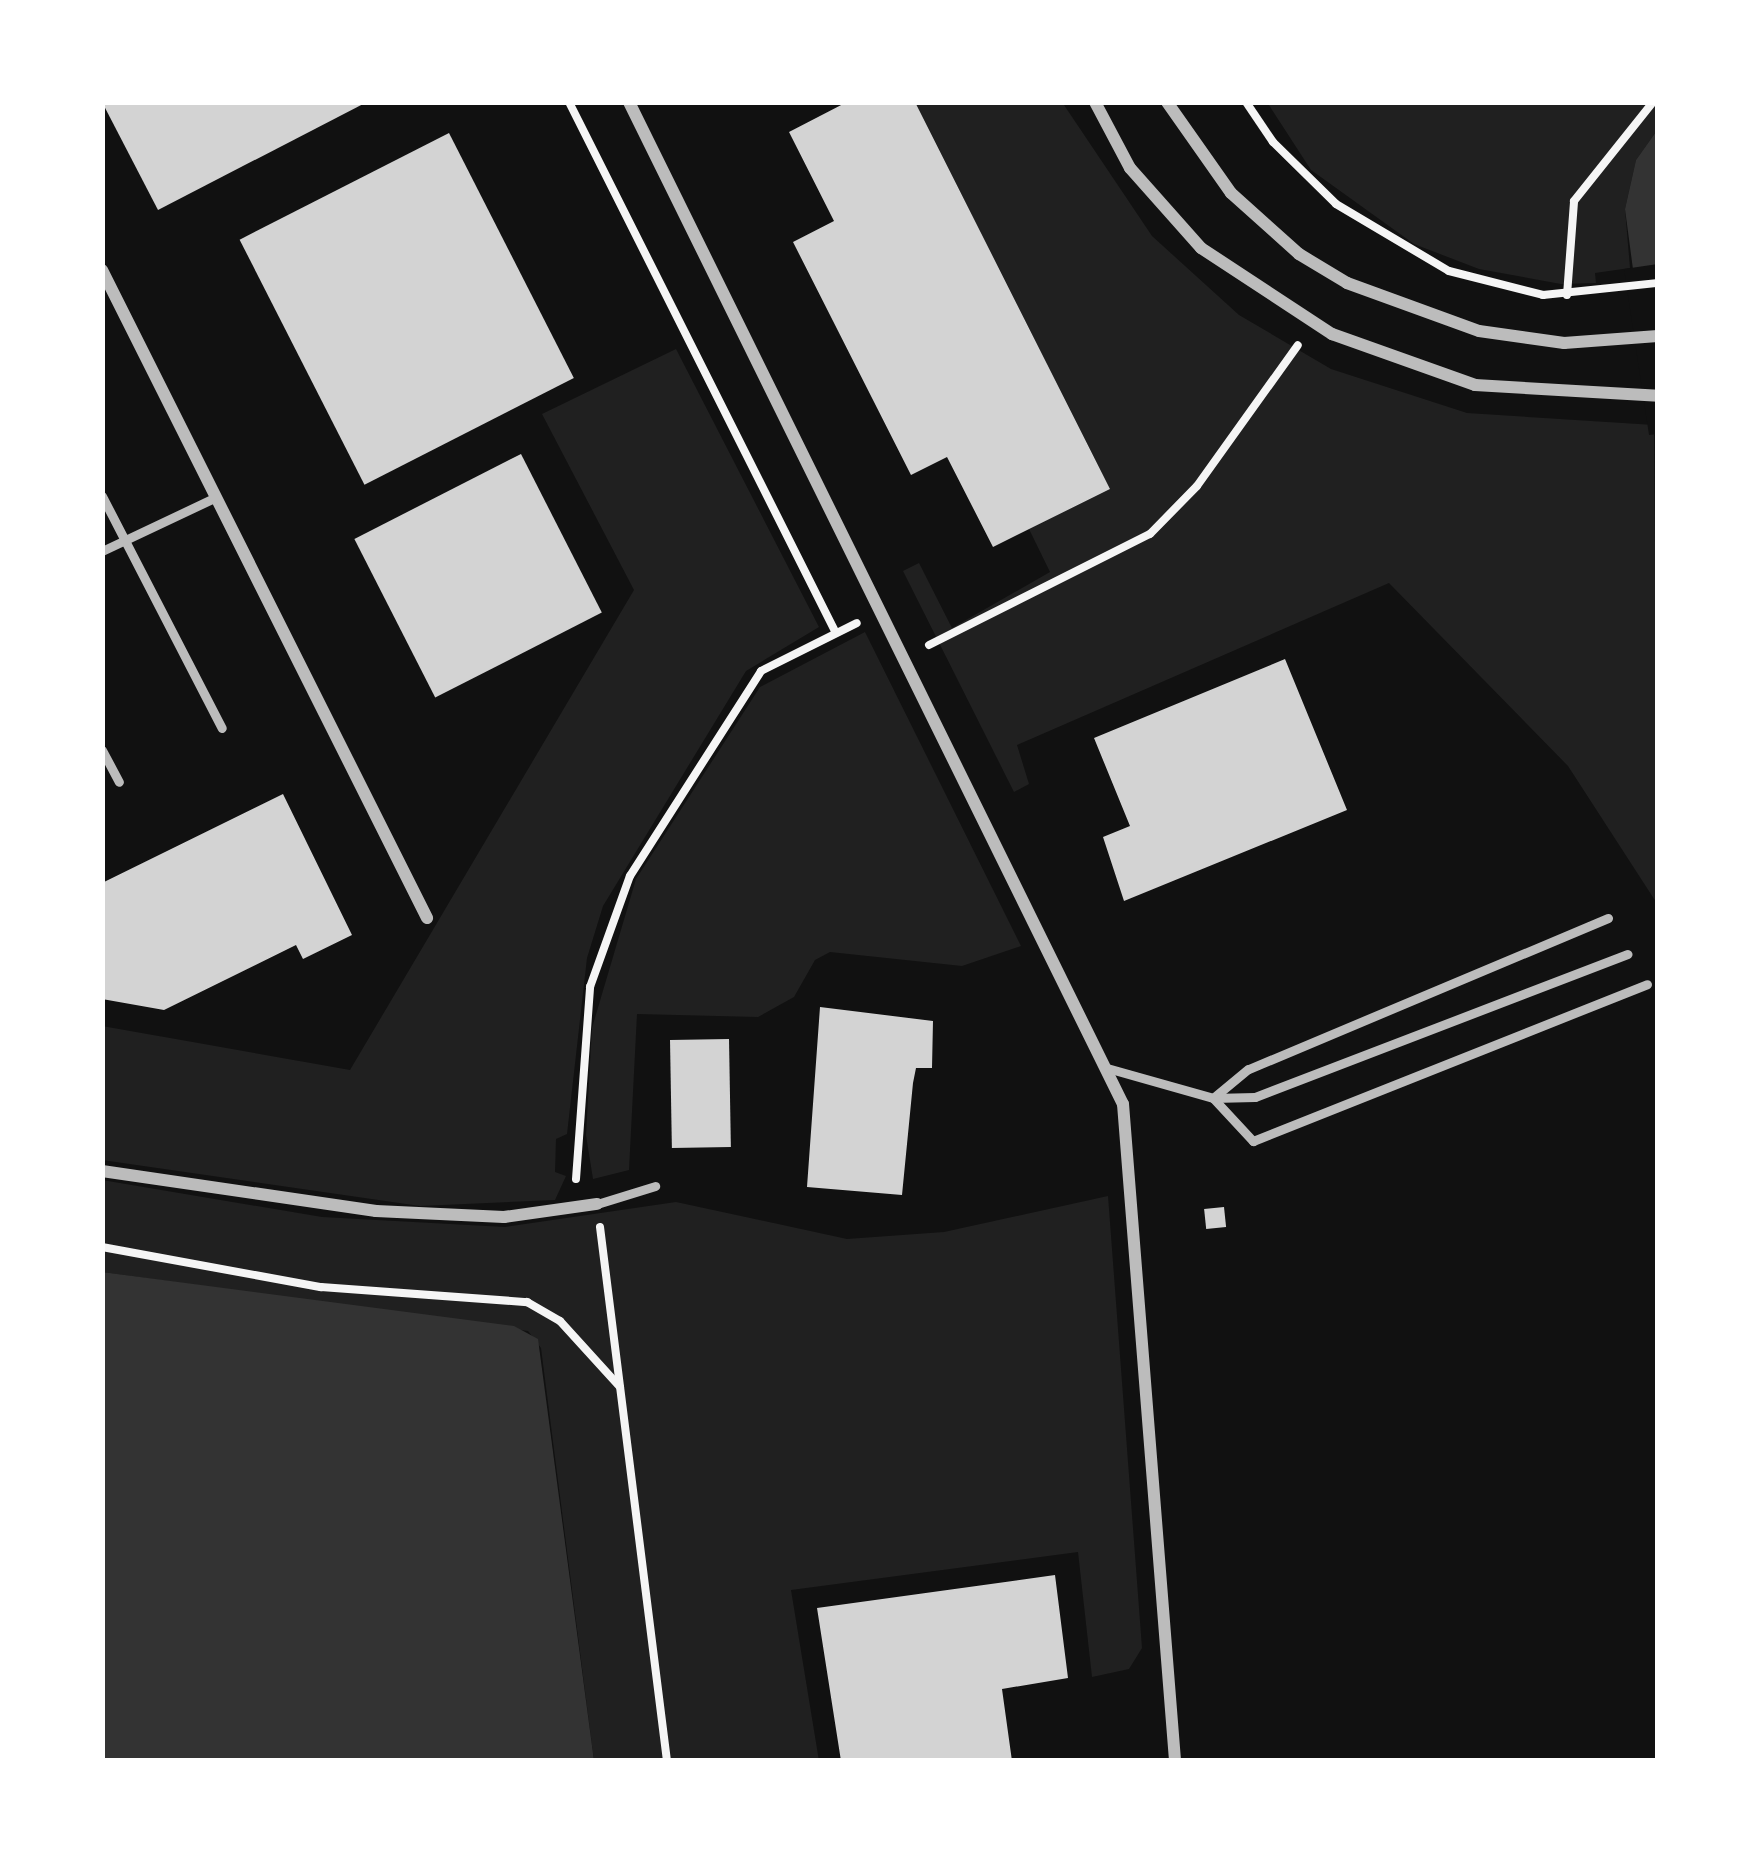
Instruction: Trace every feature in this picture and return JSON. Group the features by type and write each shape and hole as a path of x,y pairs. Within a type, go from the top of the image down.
{"street":[{"path":"629,102 1123,1105 1175,1761"},
{"path":"1095,102 1130,168 1201,248 1312,323 1382,358 1475,385 1633,400 1658,396"},
{"path":"1167,102 1231,193 1300,254 1348,283 1459,327 1564,343 1658,336"},
{"path":"102,270 427,918"},
{"path":"102,1172 376,1211 504,1217 573,1211 597,1204"}],"lane":[{"path":"102,496 222,728"},
{"path":"102,551 216,497"},
{"path":"102,750 119,782"},
{"path":"1213,1098 1248,1069 1608,918"},
{"path":"1108,1068 1213,1098 1255,1097 1628,954"},
{"path":"1213,1098 1253,1141 1647,983"},
{"path":"597,1204 655,1186"}],"path":[{"path":"569,102 836,633 793,650 750,685 614,909 590,987 573,1211"},
{"path":"1246,102 1300,170 1373,230 1474,280 1567,295 1658,283"},
{"path":"1567,295 1574,201 1653,102"},
{"path":"900,659 1150,534 1257,409 1312,323"},
{"path":"597,1204 667,1761"},
{"path":"102,1247 321,1287 527,1302 560,1321 621,1388"}],"shaded area":[{"path":"915,102 1062,102 1152,236 1239,315 1331,369 1467,413 1654,425 1658,905 1568,766 1389,583 1017,745 1029,784 1014,792 903,571 919,563 952,628 1050,572 1029,529 1110,489"},
{"path":"1267,102 1658,102 1658,129 1636,160 1625,209 1630,268 1595,273 1596,283 1561,284 1479,269 1414,244 1311,170"},
{"path":"1658,129 1658,458 1625,209 1636,160"},
{"path":"676,349 819,627 746,671 603,906 587,958 567,1134 556,1139 555,1172 566,1176 555,1200 420,1206 102,1160 102,1026 350,1070 634,590 542,414"},
{"path":"865,632 1021,946 962,966 830,952 815,960 794,997 758,1017 637,1014 629,1170 593,1179 586,1135 592,1028 636,879 760,687"},
{"path":"102,1180 322,1217 505,1227 676,1202 847,1239 944,1232 1108,1196 1142,1648 1129,1669 1092,1677 1078,1552 791,1590 819,1761 594,1761 541,1348 528,1331 102,1272"},
{"path":"102,1272 514,1326 538,1339 594,1761 102,1761"}],"pier":[{"path":"1658,264 1658,434 1649,435 1624,269"}],"building":[{"path":"102,102 367,102 158,210"},
{"path":"847,102 915,102 1110,489 993,547 947,457 911,475 793,242 834,221 789,132"},
{"path":"449,133 574,378 364,485 240,240"},
{"path":"521,454 602,613 435,697 354,539"},
{"path":"1285,659 1347,810 1124,901 1103,837 1130,826 1094,738"},
{"path":"283,794 352,935 303,959 296,945 164,1010 102,999 102,883"},
{"path":"820,1007 933,1021 932,1068 916,1068 913,1083 902,1195 807,1187"},
{"path":"729,1039 731,1147 672,1148 670,1040"},
{"path":"1224,1207 1226,1227 1206,1229 1204,1209"},
{"path":"1055,1575 1068,1678 1002,1689 1012,1761 841,1761 817,1608"}]}
